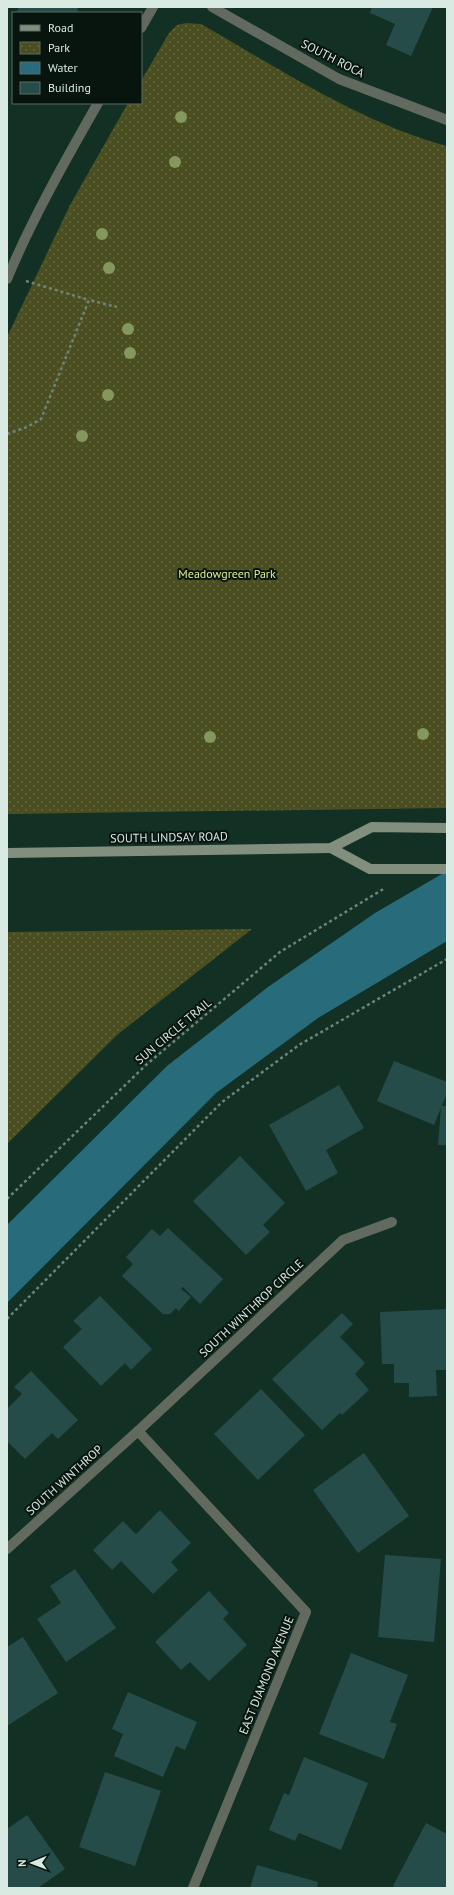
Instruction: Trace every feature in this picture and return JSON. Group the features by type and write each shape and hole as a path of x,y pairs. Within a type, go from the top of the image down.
{"main road":[{"name":"SOUTH LINDSAY ROAD","path":"7,853 331,848 372,827 447,828"},
{"name":"SOUTH LINDSAY ROAD","path":"331,848 370,869 447,869"}],"street":[{"path":"142,26 153,7"},
{"name":"SOUTH ROCA","path":"212,7 339,79 447,120"},
{"path":"8,277 17,255 97,104"},
{"name":"SOUTH WINTHROP CIRCLE","path":"138,1431 343,1240 392,1222"},
{"name":"SOUTH WINTHROP","path":"7,1549 138,1431"},
{"name":"EAST DIAMOND AVENUE","path":"138,1431 306,1612 193,1888"}],"path":[{"path":"8,277 117,307"},
{"path":"7,434 27,427 41,419 89,300"},
{"name":"SUN CIRCLE TRAIL","path":"7,1199 146,1065 280,952 368,899"},
{"path":"7,1319 222,1102 298,1045 447,959"}],"green space":[{"name":"Meadowgreen Park","path":"186,23 201,24 290,76 352,109 415,136 447,146 447,808 7,814 7,337 70,205 127,104 142,104 142,79 169,33 177,25"},
{"path":"252,929 117,1035 7,1144 7,932"}],"water":[{"path":"447,871 447,941 318,1018 216,1093 7,1303 7,1225 167,1066 268,987 375,913"}],"building":[{"path":"18,7 78,7 77,12 17,12"},
{"path":"372,7 433,7 411,56 386,45 395,24 370,13"},
{"path":"394,1061 447,1082 447,1093 434,1125 377,1101"},
{"path":"339,1085 364,1128 326,1150 338,1173 306,1191 269,1125"},
{"path":"441,1106 447,1106 447,1145 438,1145"},
{"path":"240,1156 285,1203 263,1225 270,1232 246,1255 193,1201"},
{"path":"168,1228 223,1279 200,1304 183,1287 181,1289 191,1297 179,1311 176,1308 170,1314 163,1314 122,1276 133,1264 126,1257 152,1229 160,1236"},
{"path":"100,1296 152,1349 131,1370 125,1363 101,1386 63,1347 82,1329 73,1321"},
{"path":"447,1309 447,1370 436,1370 437,1396 409,1397 409,1383 394,1383 394,1364 382,1364 380,1312"},
{"path":"342,1313 353,1324 340,1337 365,1363 355,1374 369,1390 342,1415 340,1413 322,1430 272,1379"},
{"path":"31,1371 78,1420 58,1439 52,1433 25,1459 7,1441 7,1409 22,1394 14,1387"},
{"path":"261,1389 305,1435 258,1480 214,1434"},
{"path":"364,1453 409,1516 358,1553 313,1490"},
{"path":"160,1510 191,1543 171,1562 178,1570 153,1594 121,1561 112,1570 93,1550 123,1521 136,1534"},
{"path":"385,1555 441,1559 434,1642 378,1637"},
{"path":"75,1569 116,1628 66,1662 37,1619 61,1603 50,1586"},
{"path":"209,1591 229,1613 223,1619 247,1645 209,1681 190,1662 181,1670 155,1642"},
{"path":"23,1637 58,1693 7,1726 7,1647"},
{"path":"351,1653 408,1675 390,1722 397,1724 384,1759 319,1734"},
{"path":"128,1692 197,1722 185,1750 176,1746 163,1777 114,1756 123,1734 112,1729"},
{"path":"304,1757 368,1783 341,1850 299,1833 295,1841 269,1830 284,1793 289,1795"},
{"path":"105,1772 161,1791 135,1866 79,1847"},
{"path":"27,1815 65,1869 38,1888 7,1888 7,1829"},
{"path":"426,1823 447,1834 447,1888 397,1888 393,1886"},
{"path":"257,1865 318,1882 317,1888 250,1888"}]}
